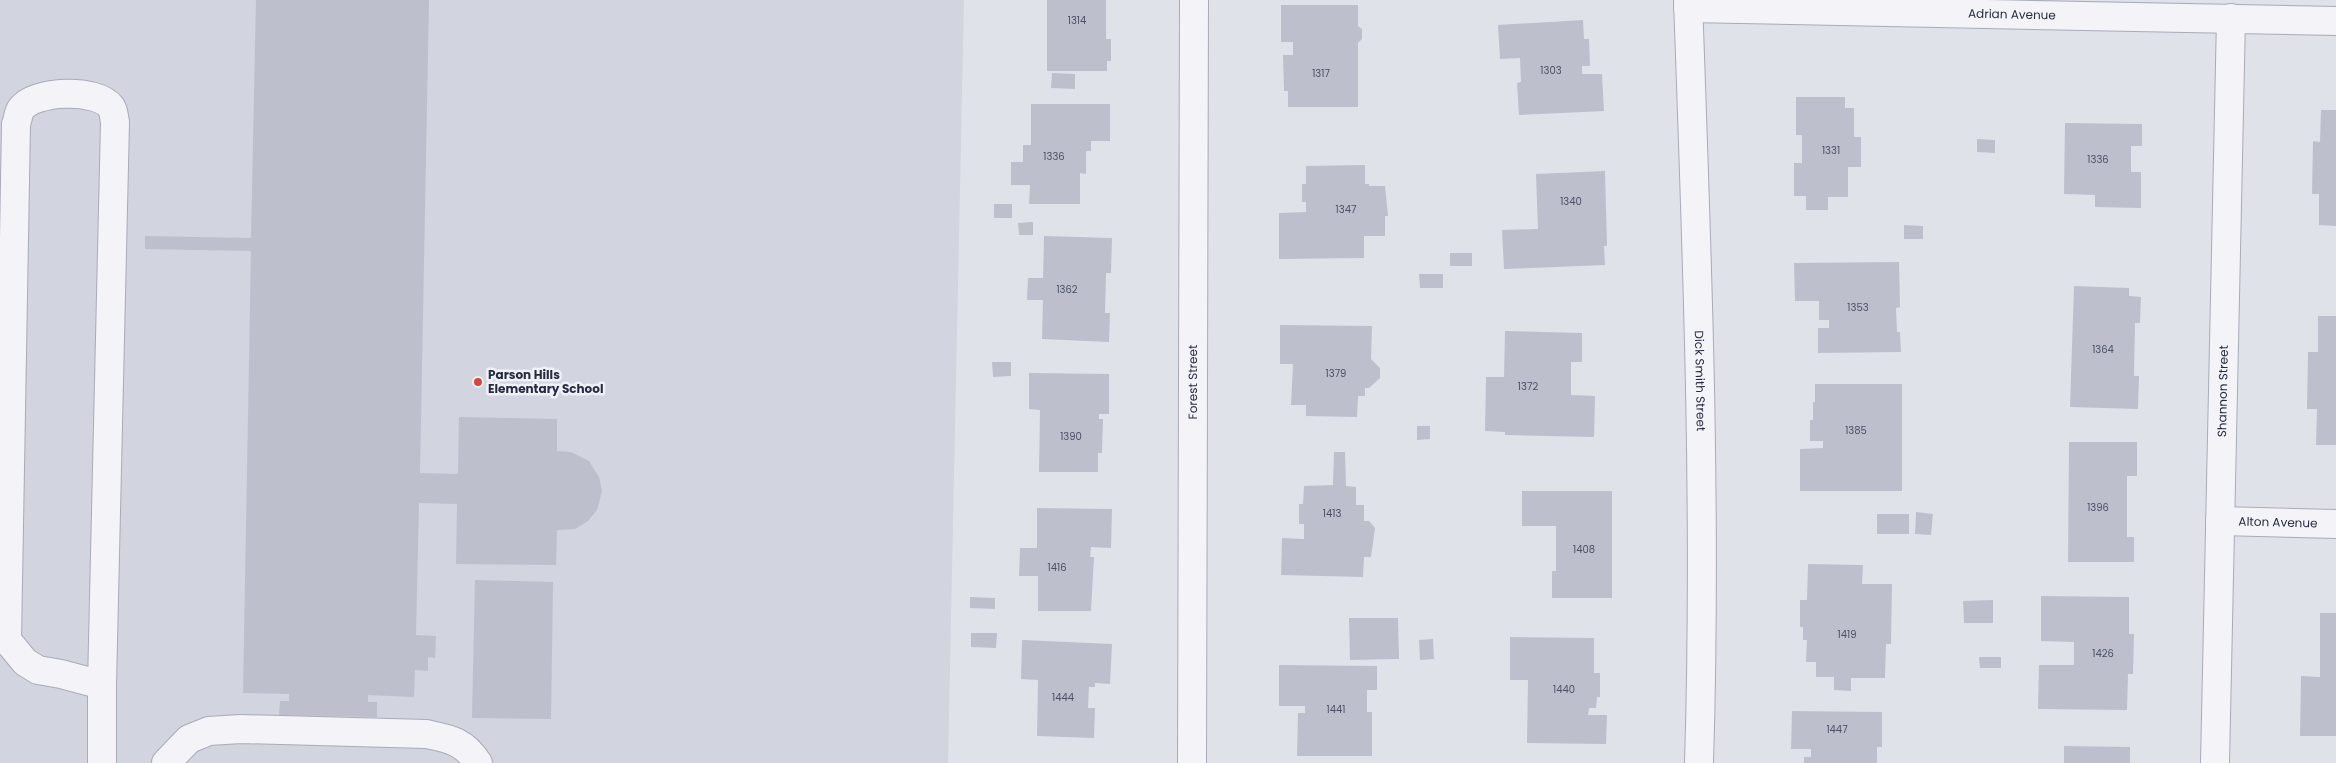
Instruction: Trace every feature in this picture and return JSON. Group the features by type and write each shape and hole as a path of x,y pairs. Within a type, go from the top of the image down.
{"street":[{"name":"Forest Street","path":"1192,763 1194,0"},
{"name":"Adrian Avenue","path":"1688,4 2336,21"},
{"name":"Dick Smith Street","path":"1688,4 1699,312 1702,690 1699,763"},
{"name":"Shannon Street","path":"2215,763 2230,18"},
{"path":"102,686 61,674 38,670 25,662 8,640 16,124 20,110 30,101 47,96 86,94 95,97 113,108 115,122 102,686 102,763"},
{"name":"Alton Avenue","path":"2220,521 2336,524"},
{"path":"166,763 189,739 209,731 241,729 426,734 455,740 472,754 478,763"}],"shaded area":[{"name":"Parson Hills Elementary School","path":"0,0 964,0 948,763 0,763"}],"building":[{"path":"256,0 429,0 420,473 458,474 459,417 557,419 557,451 571,452 589,461 599,477 602,491 597,510 588,521 575,529 557,530 556,565 456,564 457,504 419,503 416,635 436,636 435,658 428,657 428,671 415,670 414,697 368,695 368,702 377,702 377,717 279,715 280,701 289,701 289,694 243,693 251,251 145,249 145,236 251,238"},
{"path":"1047,0 1106,0 1106,39 1111,39 1111,61 1107,61 1107,71 1047,71"},
{"path":"1281,5 1358,5 1358,26 1362,29 1362,39 1358,43 1358,107 1288,107 1288,91 1284,91 1283,55 1293,55 1293,42 1281,42"},
{"path":"1583,20 1584,39 1589,39 1590,66 1582,66 1582,74 1602,74 1604,111 1519,115 1517,83 1521,82 1520,58 1500,59 1498,25"},
{"path":"1052,73 1075,74 1075,89 1051,88"},
{"path":"1796,97 1845,97 1845,108 1854,108 1854,137 1861,137 1861,167 1848,167 1848,197 1828,197 1828,210 1806,210 1806,196 1794,196 1794,163 1802,163 1802,135 1796,135"},
{"path":"1031,104 1110,104 1110,141 1091,141 1091,151 1086,151 1086,174 1080,173 1080,204 1029,204 1030,185 1011,185 1011,162 1023,162 1023,145 1031,145"},
{"path":"2321,110 2336,110 2336,226 2319,225 2319,194 2312,194 2313,141 2320,142"},
{"path":"2065,123 2142,124 2142,146 2131,146 2131,172 2141,172 2141,208 2095,207 2095,195 2064,194"},
{"path":"1977,139 1995,140 1995,153 1977,152"},
{"path":"1365,165 1365,184 1369,184 1369,186 1385,186 1388,216 1385,216 1385,236 1364,236 1364,258 1279,259 1279,213 1306,212 1306,202 1302,202 1302,184 1306,184 1306,166"},
{"path":"1605,171 1607,246 1604,246 1605,265 1504,269 1502,230 1538,229 1536,174"},
{"path":"994,204 1012,204 1012,218 994,218"},
{"path":"1033,222 1033,235 1019,235 1018,223"},
{"path":"1904,225 1923,226 1923,239 1904,239"},
{"path":"1044,236 1112,238 1111,273 1106,273 1105,313 1110,313 1109,342 1042,339 1043,300 1027,300 1028,278 1043,278"},
{"path":"1450,253 1472,253 1472,266 1450,266"},
{"path":"1899,262 1900,307 1896,308 1897,332 1900,332 1901,352 1818,353 1818,328 1829,328 1829,320 1819,320 1819,301 1795,301 1794,263"},
{"path":"1419,274 1443,274 1443,288 1420,288"},
{"path":"2074,286 2129,288 2129,296 2141,297 2140,323 2135,323 2134,376 2139,376 2138,409 2070,407"},
{"path":"2318,316 2336,316 2336,445 2316,445 2317,409 2307,409 2308,352 2318,352"},
{"path":"1280,325 1372,326 1371,359 1380,368 1380,378 1369,388 1365,388 1365,396 1358,396 1357,417 1306,416 1306,405 1291,405 1293,364 1280,364"},
{"path":"1505,331 1582,333 1582,362 1571,362 1571,395 1595,396 1594,437 1505,435 1505,432 1485,431 1486,377 1504,377"},
{"path":"992,362 1011,362 1011,376 993,377"},
{"path":"1029,373 1109,374 1109,414 1099,414 1099,419 1103,419 1102,453 1098,453 1098,472 1039,472 1040,410 1029,409"},
{"path":"1815,384 1902,384 1902,491 1800,491 1800,449 1823,448 1823,441 1810,441 1810,420 1813,420"},
{"path":"1417,426 1430,426 1430,439 1417,440"},
{"path":"2069,442 2137,442 2137,476 2127,476 2127,537 2134,537 2134,562 2068,562"},
{"path":"1334,452 1345,452 1346,486 1356,487 1356,505 1364,505 1364,521 1369,521 1375,528 1371,557 1364,557 1363,577 1281,575 1282,538 1304,539 1304,524 1299,524 1299,504 1303,504 1304,486 1333,485"},
{"path":"1522,491 1612,491 1612,598 1552,598 1552,571 1556,571 1556,526 1522,526"},
{"path":"1037,508 1112,509 1111,548 1091,547 1090,557 1094,557 1091,611 1038,611 1038,576 1019,576 1020,548 1037,548"},
{"path":"1916,512 1933,514 1931,535 1915,534"},
{"path":"1877,514 1909,514 1909,534 1877,534"},
{"path":"1808,564 1863,565 1862,584 1892,584 1891,644 1886,644 1885,678 1851,678 1851,691 1834,690 1834,677 1816,677 1816,662 1806,662 1807,640 1803,640 1803,627 1800,627 1800,600 1807,600"},
{"path":"475,580 553,582 551,719 472,718"},
{"path":"2041,596 2129,597 2129,634 2134,634 2133,674 2128,674 2127,710 2038,709 2039,665 2074,665 2074,642 2041,641"},
{"path":"970,597 995,598 995,609 970,608"},
{"path":"1993,600 1993,623 1964,623 1963,601"},
{"path":"2320,613 2336,613 2336,736 2300,736 2301,676 2320,677"},
{"path":"1349,618 1398,618 1399,659 1350,660"},
{"path":"971,633 997,633 996,648 971,647"},
{"path":"1510,637 1594,638 1594,673 1600,673 1600,697 1597,697 1596,708 1589,708 1588,715 1607,715 1606,744 1527,743 1528,680 1510,680"},
{"path":"1433,639 1434,659 1420,660 1419,640"},
{"path":"1022,640 1112,644 1110,684 1095,683 1095,687 1089,687 1088,708 1095,708 1094,738 1037,736 1038,680 1021,679"},
{"path":"1979,657 2001,657 2001,668 1980,668"},
{"path":"1279,665 1377,666 1377,690 1367,690 1367,712 1372,712 1372,756 1297,756 1298,713 1305,713 1305,706 1279,706"},
{"path":"1792,711 1882,712 1882,747 1877,747 1877,763 1804,763 1804,757 1811,757 1811,749 1791,749"},
{"path":"2064,746 2130,747 2130,763 2064,763"}],"place":[{"name":"Parson Hills Elementary School","path":"478,382"}]}
